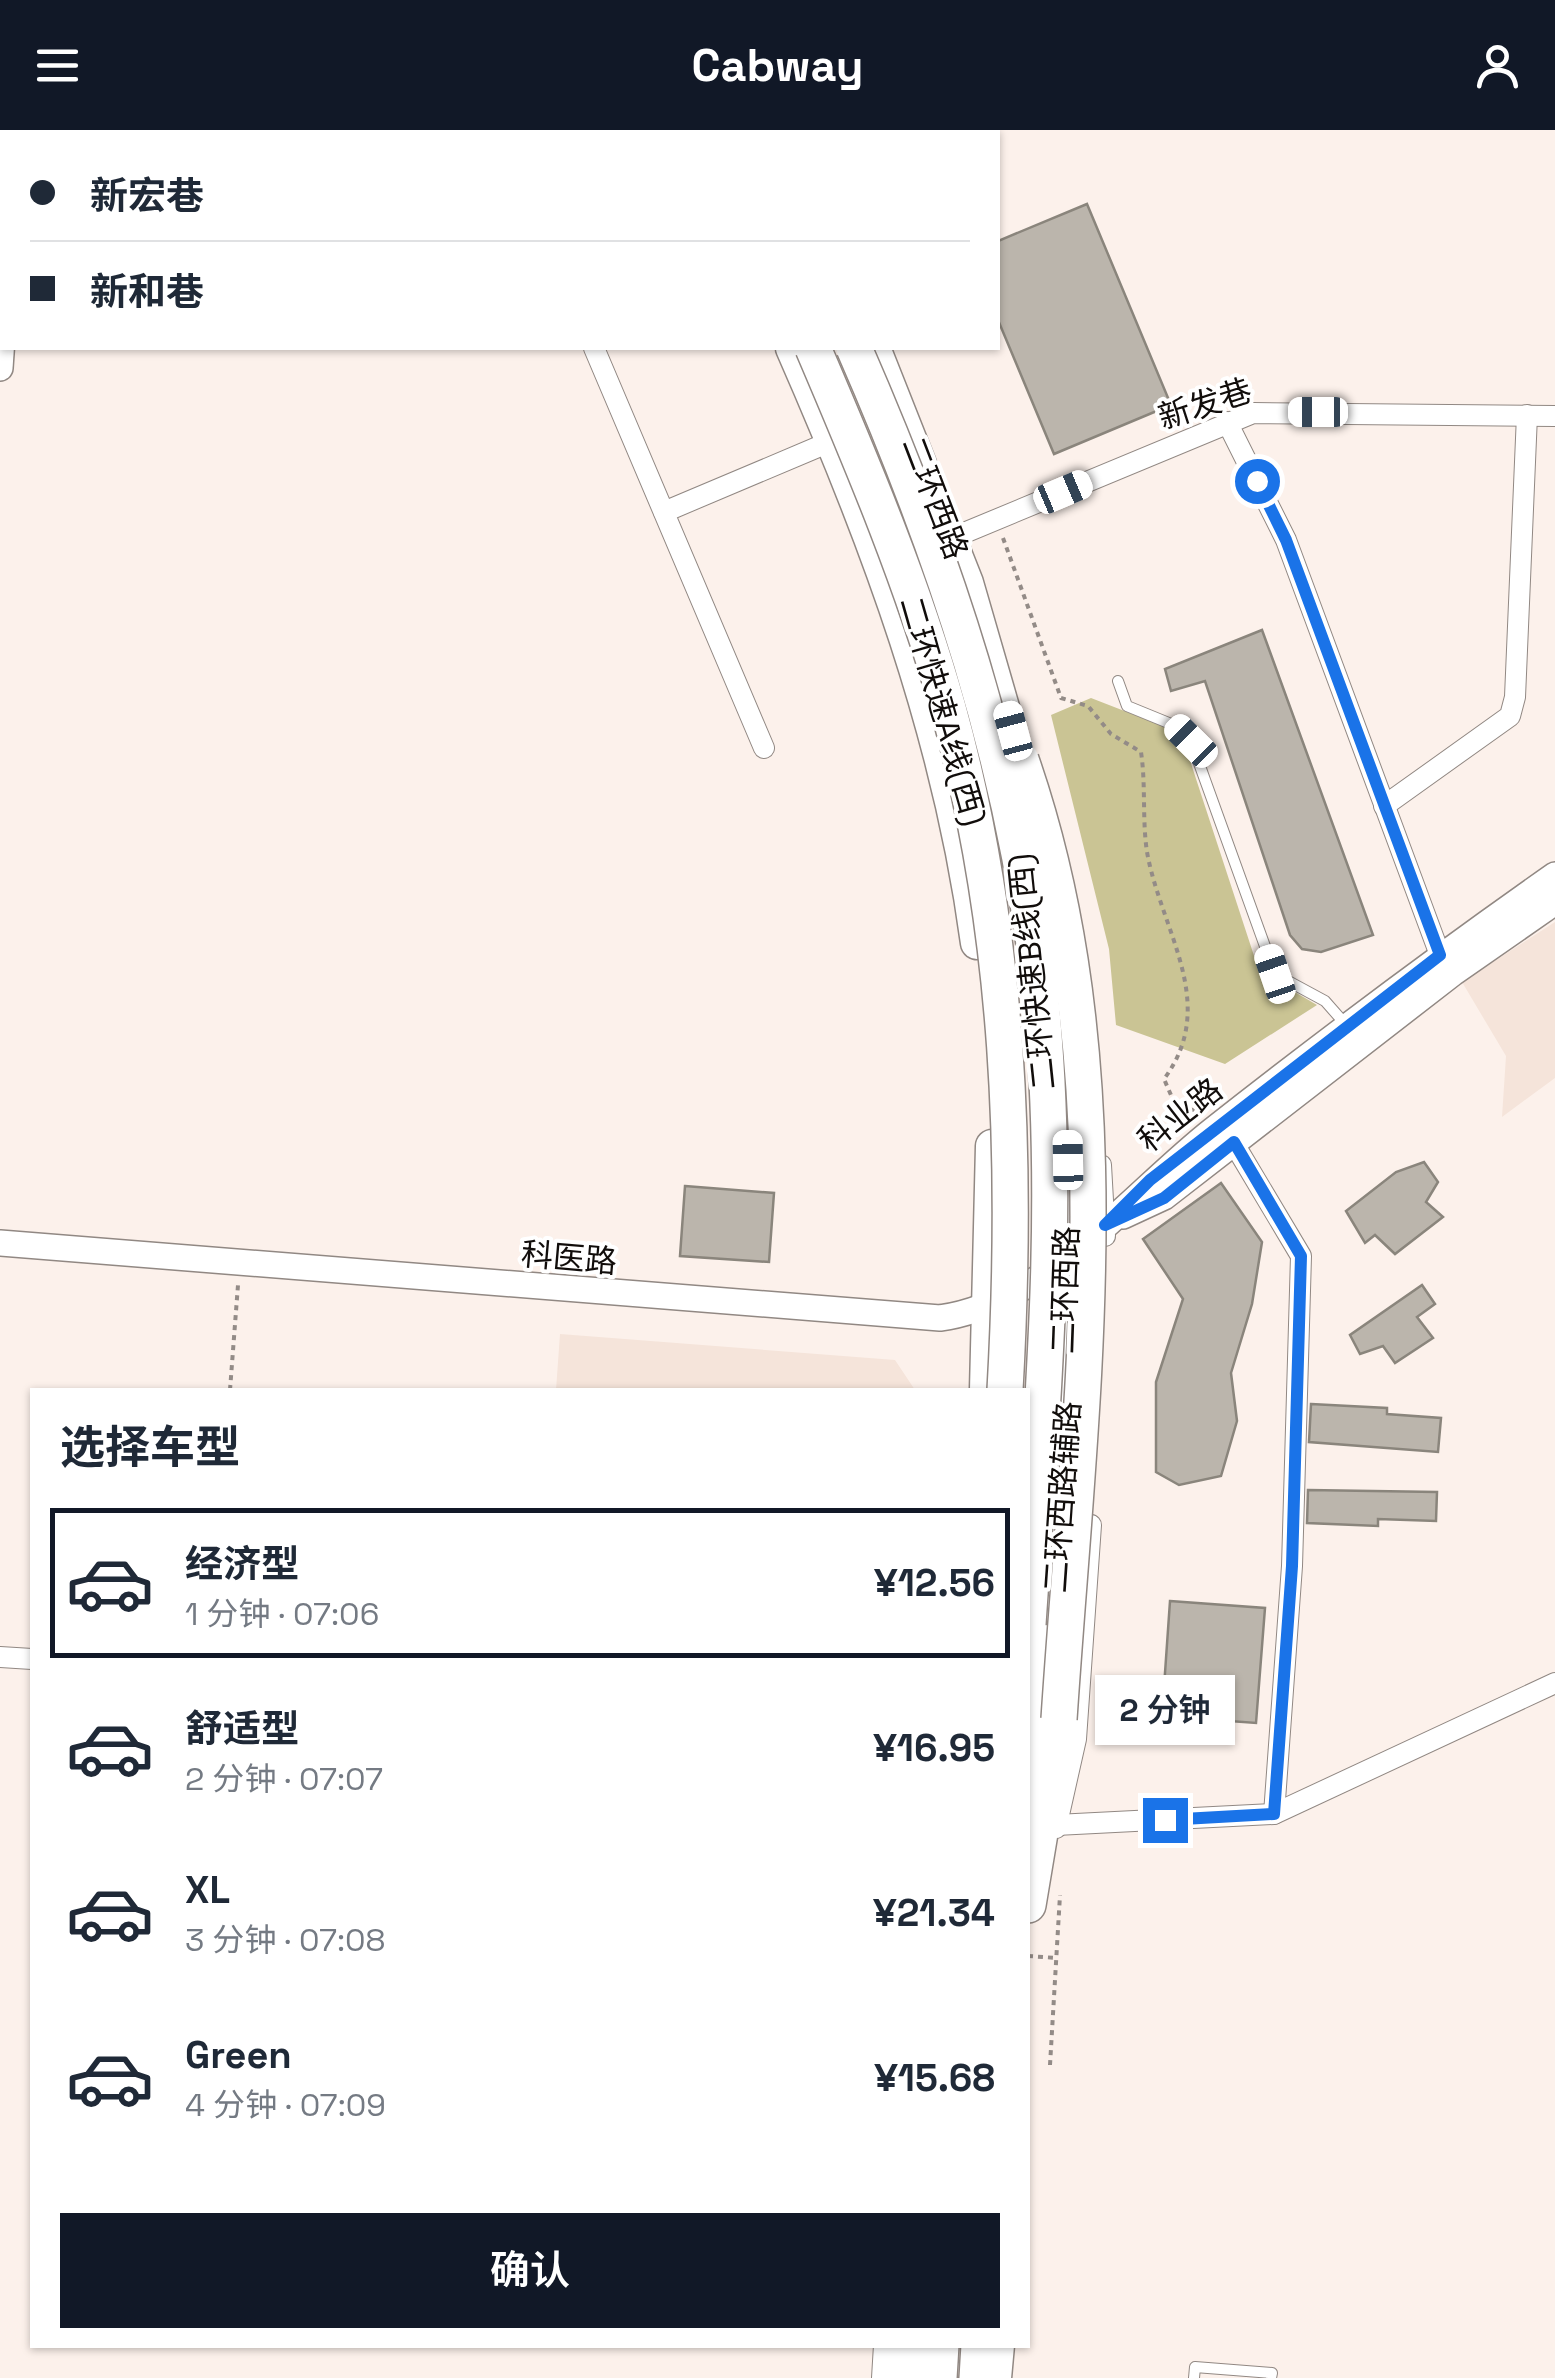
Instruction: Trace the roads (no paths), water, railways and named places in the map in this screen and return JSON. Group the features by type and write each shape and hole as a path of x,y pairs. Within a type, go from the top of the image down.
{"highway":[{"name":"二环快速A线(西)","path":"813,350 914,601 953,727 981,852 1000,978 1010,1116 1005,1388"},
{"name":"二环快速B线(西)","path":"855,350 950,589 985,699 1011,809 1030,918 1044,1032 1048,1256 1030,1587"},
{"path":"950,589 1002,709 1038,815 1069,940 1081,1029 1086,1256 1059,1719 1030,1891"},
{"path":"901,2378 904,2348"},
{"path":"939,2378 941,2348"},
{"path":"977,2378 979,2348"}],"main road":[{"path":"793,350 832,441 920,679 963,856 980,962 990,1076 986,1388"},
{"name":"二环西路","path":"875,350 952,538 992,657 1026,787 1049,915 1062,1031 1067,1256 1030,1870"},
{"path":"920,2378 922,2348"},
{"path":"996,2378 998,2348"}],"street":[{"path":"595,350 764,748"},
{"name":"新发巷","path":"952,538 1253,412 1555,416"},
{"path":"1384,806 1510,716 1515,697 1527,415"},
{"path":"1227,422 1286,540 1440,955"},
{"path":"664,512 832,441"},
{"name":"科业路","path":"1105,1225 1150,1180 1347,1026 1555,875"},
{"name":"科业路","path":"1105,1225 1164,1198 1453,972 1555,902"},
{"name":"二环西路辅路","path":"1030,1897 1056,1825 1078,1720 1105,1225 1096,1140 1062,1031"},
{"path":"1234,1142 1301,1256 1292,1566 1274,1814"},
{"name":"科医路","path":"0,1242 615,1295 940,1318 990,1306 1067,1256 1105,1225"},
{"path":"0,1657 30,1660"},
{"path":"1056,1825 1274,1814 1555,1684"},
{"path":"882,2378 884,2348"}],"lane":[{"path":"1118,681 1127,706 1176,726 1191,741 1275,974 1324,1002 1347,1026"},
{"path":"1194,2378 1195,2367 1272,2372 1271,2378"}]}
